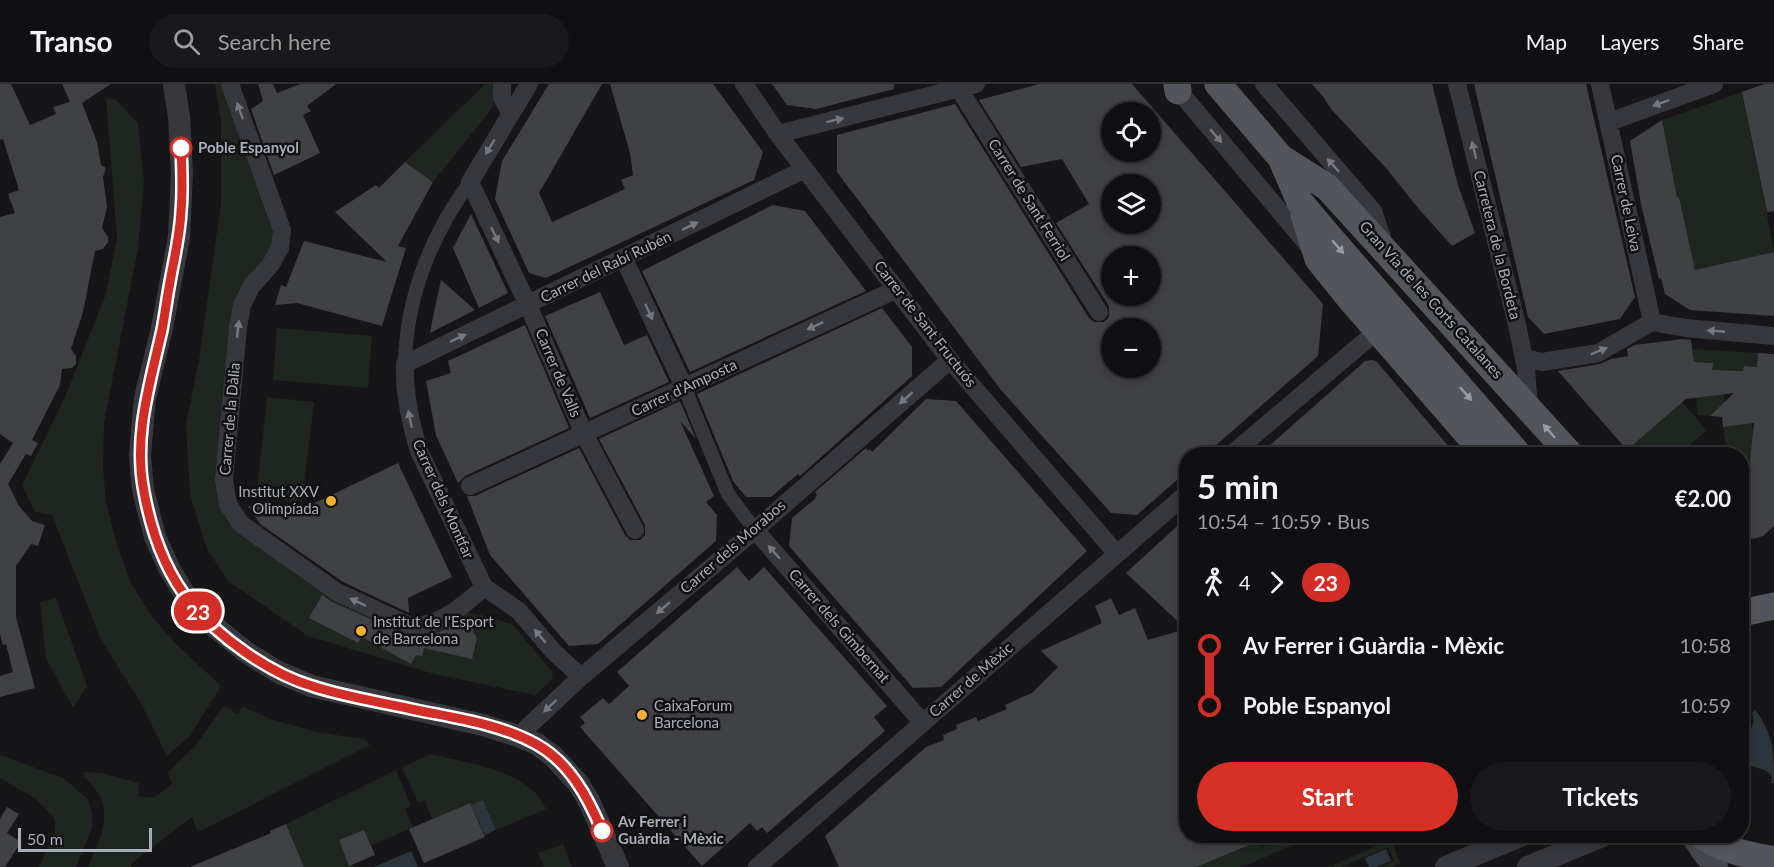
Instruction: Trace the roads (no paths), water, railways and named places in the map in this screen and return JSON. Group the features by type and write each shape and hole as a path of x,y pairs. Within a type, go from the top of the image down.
{"main road":[{"name":"Gran Via de les Corts Catalanes","path":"1218,84 1281,158 1300,202 1512,447"},
{"name":"Gran Via de les Corts Catalanes","path":"1281,158 1327,187 1563,447"},
{"path":"1300,202 1318,259 1479,447"},
{"path":"1698,843 1716,867"},
{"path":"1714,843 1774,860"}],"street":[{"path":"174,84 179,117 181,210 179,237 162,328 145,398 140,455 143,490 155,537 169,568 189,602 214,627 246,652 278,672 311,686 458,718 537,744 554,757 578,783 589,801 618,867"},
{"name":"Carrer de la Dàlia","path":"230,84 282,230 280,248 271,264 251,287 242,305 224,480 228,504 241,524 337,592 408,625 418,627 435,621 465,604 484,587"},
{"path":"502,84 502,98 511,113"},
{"path":"470,182 529,84"},
{"name":"Carrer de Sant Fructuós","path":"744,84 778,134 950,360 1117,554"},
{"path":"1264,84 1373,211 1385,249"},
{"name":"Carretera de la Bordeta","path":"1457,84 1524,358 1528,408"},
{"name":"Carrer de Leiva","path":"1600,84 1652,322"},
{"path":"1609,122 1714,84"},
{"path":"778,134 967,86"},
{"name":"Carrer de Sant Ferriol","path":"967,86 1099,312"},
{"path":"1176,86 1287,218 1318,259"},
{"name":"Carrer del Rabí Rubén","path":"405,364 805,169"},
{"name":"Carrer dels Montfar","path":"470,182 454,204 425,261 410,308 406,336 405,386 419,451 484,587"},
{"name":"Carrer de Valls","path":"470,182 528,305 584,434 634,530"},
{"path":"624,259 684,387 728,494 754,530"},
{"name":"Carrer d'Amposta","path":"470,486 897,289"},
{"path":"1524,358 1542,362 1598,353 1652,322 1686,328 1774,336"},
{"path":"1241,447 1377,330"},
{"name":"Carrer dels Morabos","path":"518,736 581,677 950,360"},
{"name":"Carrer de Mèxic","path":"757,867 1179,500"},
{"name":"Carrer dels Gimbernat","path":"754,530 922,723"},
{"path":"484,587 519,611 553,651 581,677"},
{"path":"1446,867 1503,843"},
{"path":"1528,867 1585,843"}],"place":[{"name":"Poble Espanyol","path":"181,148"},
{"name":"Institut XXV Olimpíada","path":"331,501"},
{"name":"Institut de l'Esport de Barcelona","path":"361,631"},
{"name":"CaixaForum Barcelona","path":"642,715"},
{"name":"Av Ferrer i Guàrdia - Mèxic","path":"602,831"}]}
